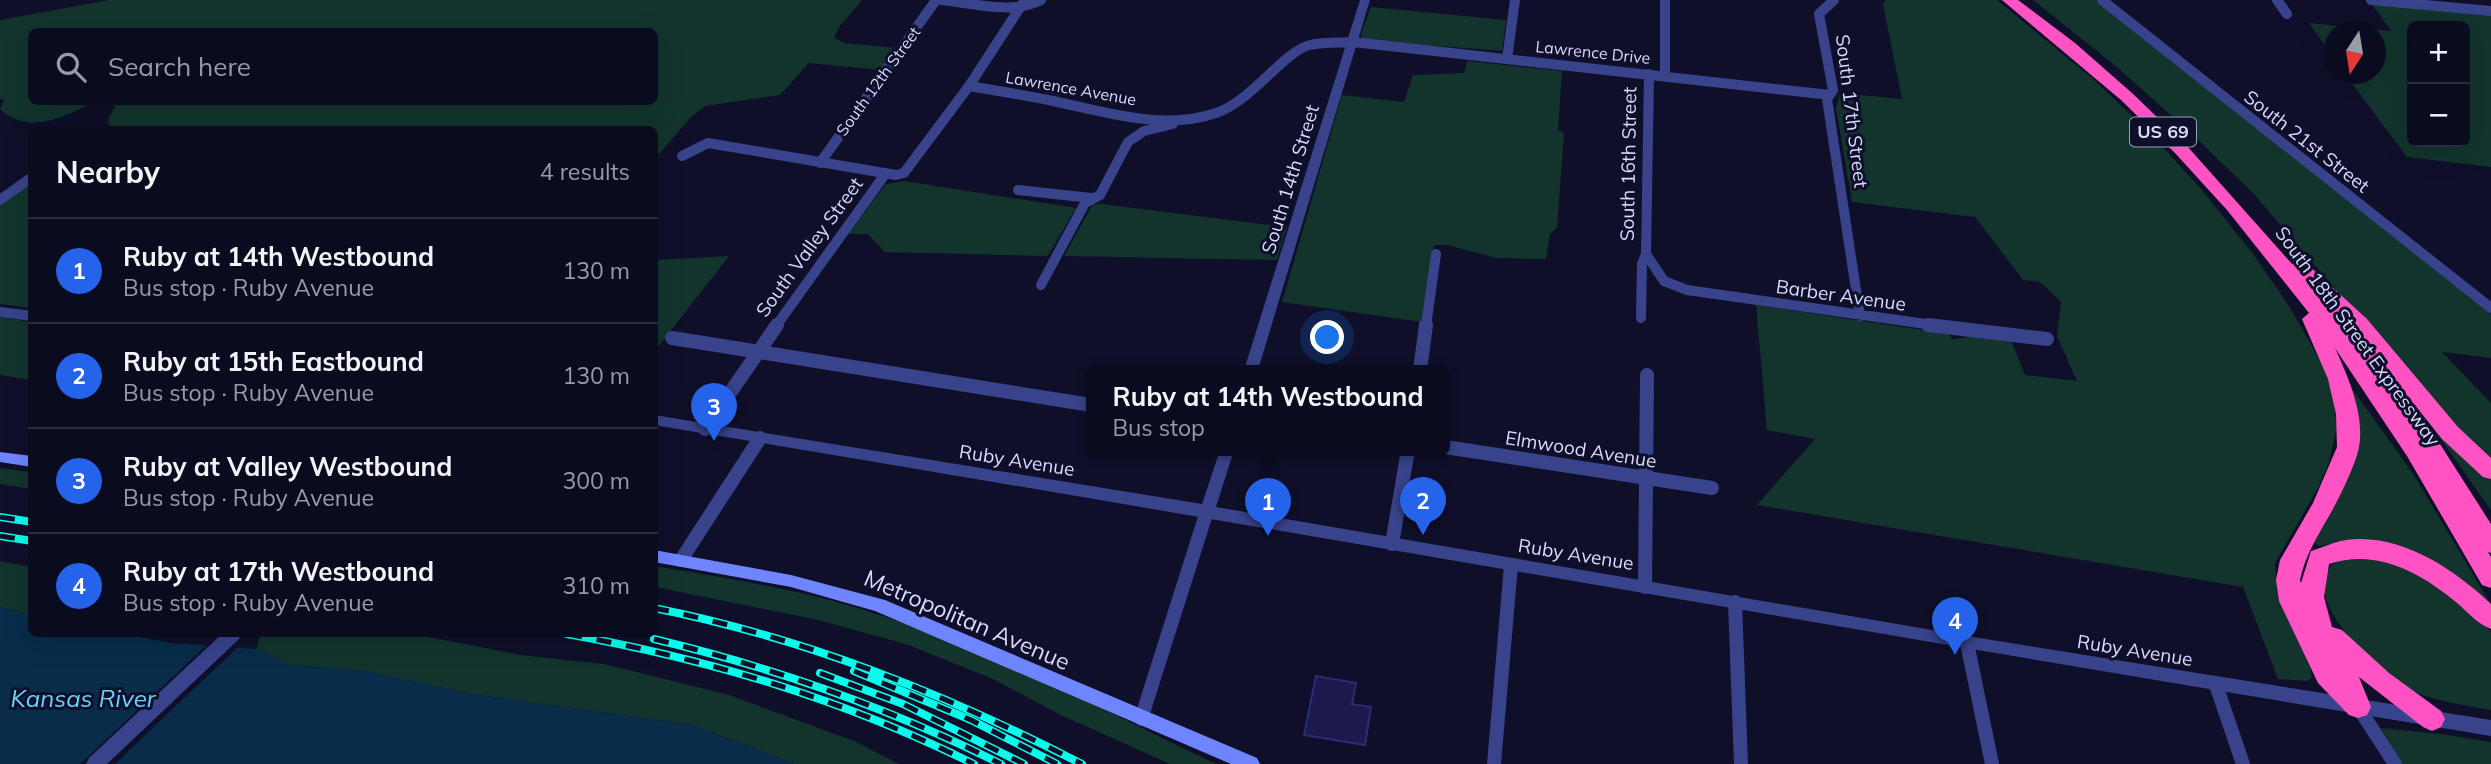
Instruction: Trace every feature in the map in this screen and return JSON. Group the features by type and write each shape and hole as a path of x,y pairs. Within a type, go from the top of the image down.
{"highway":[{"name":"South 18th Street Expressway","path":"2009,0 2063,43 2164,133 2358,341 2416,424 2491,544"},
{"name":"South 18th Street Expressway","path":"2022,0 2105,66 2163,117 2245,202 2415,450 2491,578"},
{"path":"2298,276 2360,324 2470,455 2491,471"},
{"path":"2298,276 2338,379 2347,414 2348,446 2324,504 2292,560 2288,580 2291,601 2326,675 2358,707"},
{"path":"2358,707 2348,680 2316,621 2310,599 2312,575 2319,558 2336,550 2358,547 2385,552 2432,571 2455,586 2491,619"},
{"path":"2316,621 2380,681 2432,719"}],"main road":[{"path":"0,457 28,461"},
{"name":"Metropolitan Avenue","path":"658,557 791,580 879,605 1251,764"}],"street":[{"path":"939,0 1035,5 1041,0"},
{"name":"South 12th Street","path":"820,163 939,0"},
{"name":"South 14th Street","path":"1253,365 1365,0"},
{"path":"1507,59 1515,0"},
{"name":"South 16th Street","path":"1665,0 1665,76"},
{"name":"South 17th Street","path":"1834,0 1819,14 1833,90 1827,99 1860,316"},
{"name":"South 21st Street","path":"2102,0 2491,308"},
{"path":"2277,0 2287,14"},
{"path":"2371,0 2491,11"},
{"name":"South Valley Street","path":"705,429 886,173 900,174 906,171 969,86 1023,4"},
{"name":"Lawrence Drive","path":"1353,42 1830,95"},
{"name":"Lawrence Avenue","path":"969,86 1055,102 1081,110 1179,122 1216,113 1233,105 1250,94 1298,50 1310,45 1353,42"},
{"name":"South 16th Street","path":"1641,318 1642,264 1646,254 1649,74"},
{"path":"1041,285 1085,203 1100,195 1128,142 1134,136 1179,122"},
{"path":"682,156 708,143 886,173"},
{"path":"0,200 28,180"},
{"path":"1018,190 1091,198"},
{"path":"1421,365 1436,254"},
{"name":"Barber Avenue","path":"1646,254 1664,281 1681,288 1860,316 2047,339"},
{"path":"0,312 28,316"},
{"path":"672,338 1086,404"},
{"path":"1645,587 1647,375"},
{"name":"Ruby Avenue","path":"658,421 1207,511 2216,685 2491,728"},
{"path":"681,560 760,438"},
{"name":"Elmwood Avenue","path":"1450,448 1712,488"},
{"path":"1141,719 1225,456"},
{"path":"1392,544 1407,456"},
{"path":"1494,764 1511,565"},
{"path":"1735,602 1741,764"},
{"path":"95,764 230,637"},
{"path":"1967,643 1992,764"},
{"path":"2216,685 2243,764"},
{"path":"2358,707 2395,764"}],"green space":[{"path":"109,0 862,0 839,27 834,38 844,43 897,48 881,70 809,63 780,95 705,106 691,117 658,156 658,126 109,126 108,120 115,106 112,105 658,105 658,28 28,28 28,105 88,105 58,118 34,123 11,117 0,109 4,100 0,99 0,20"},
{"path":"1886,0 1997,0 2092,78 2146,129 2202,190 2253,254 2289,306 2325,369 2333,395 2337,427 2329,462 2318,488 2275,563 2278,597 2310,667 2312,677 2308,681 2278,679 2243,587 1757,505 1815,439 1767,430 1756,305 1949,334 1952,339 1983,336 2011,340 2025,375 2077,381 2057,336 2061,302 2040,282 2023,280 1975,217 1852,202 1836,108 1840,93 1902,99 1883,4"},
{"path":"2033,0 2096,0 2491,314 2491,358 2442,352 2491,403 2491,463 2465,441 2254,194 2117,67"},
{"path":"2371,3 2491,13 2491,167 2407,157 2352,84 2386,84 2386,31 2391,31"},
{"path":"1371,7 1506,20 1502,51 1363,40 1361,34"},
{"path":"2309,23 2323,24 2323,43"},
{"path":"1467,61 1562,71 1558,130 1564,133 1557,228 1550,234 1546,259 1496,258 1448,245 1434,245 1422,322 1282,302 1342,95 1404,102 1413,75 1464,73"},
{"path":"904,181 1076,208 1048,256 885,252 868,234 848,234 886,184"},
{"path":"28,182 28,308 0,304 0,197"},
{"path":"1093,204 1287,227 1277,260 1064,256"},
{"path":"729,256 658,347 658,260"},
{"path":"0,317 28,322 28,380 0,375"},
{"path":"2351,387 2414,475 2490,603 2483,603 2344,541 2319,546 2313,542 2352,463"},
{"path":"2430,424 2491,475 2491,510"},
{"path":"0,468 28,472 28,489 0,484"},
{"path":"2342,558 2376,559 2412,571 2455,598 2480,620 2491,632 2491,710 2438,700 2408,689 2358,648 2330,608 2324,588 2327,571"},
{"path":"0,561 28,566 28,613 0,607"},
{"path":"658,567 815,596 912,626 1044,681 1216,764 1170,764 1061,715 993,679 906,644 814,619 658,588"},
{"path":"260,637 428,637 521,655 604,664 729,695 854,741 899,764 794,764 692,725 472,694 364,671 289,665 256,649"},
{"path":"2381,728 2491,742 2491,764 2402,764"}],"water":[{"name":"Kansas River","path":"0,607 28,613 28,637 140,637 171,643 256,649 290,665 364,671 472,694 692,725 794,764 0,764"}],"pier":[{"path":"210,642 240,645 115,764 80,764"}],"building":[{"path":"1316,676 1356,683 1352,704 1371,707 1365,745 1304,735"}],"railway":[{"path":"0,517 28,521"},
{"path":"0,536 28,540"},
{"path":"658,609 766,635 874,671 978,714 1082,764"},
{"path":"583,637 673,656 775,684 875,720 974,764"},
{"path":"654,639 744,663 831,691 917,725 1001,764"},
{"path":"854,671 971,720 1057,764"},
{"path":"820,673 903,704 1024,764"}],"place":[{"name":"Ruby at Valley Westbound","path":"714,441"},
{"name":"Ruby at 15th Eastbound","path":"1423,535"},
{"name":"Ruby at 14th Westbound","path":"1268,536"},
{"name":"Ruby at 17th Westbound","path":"1955,655"}]}
